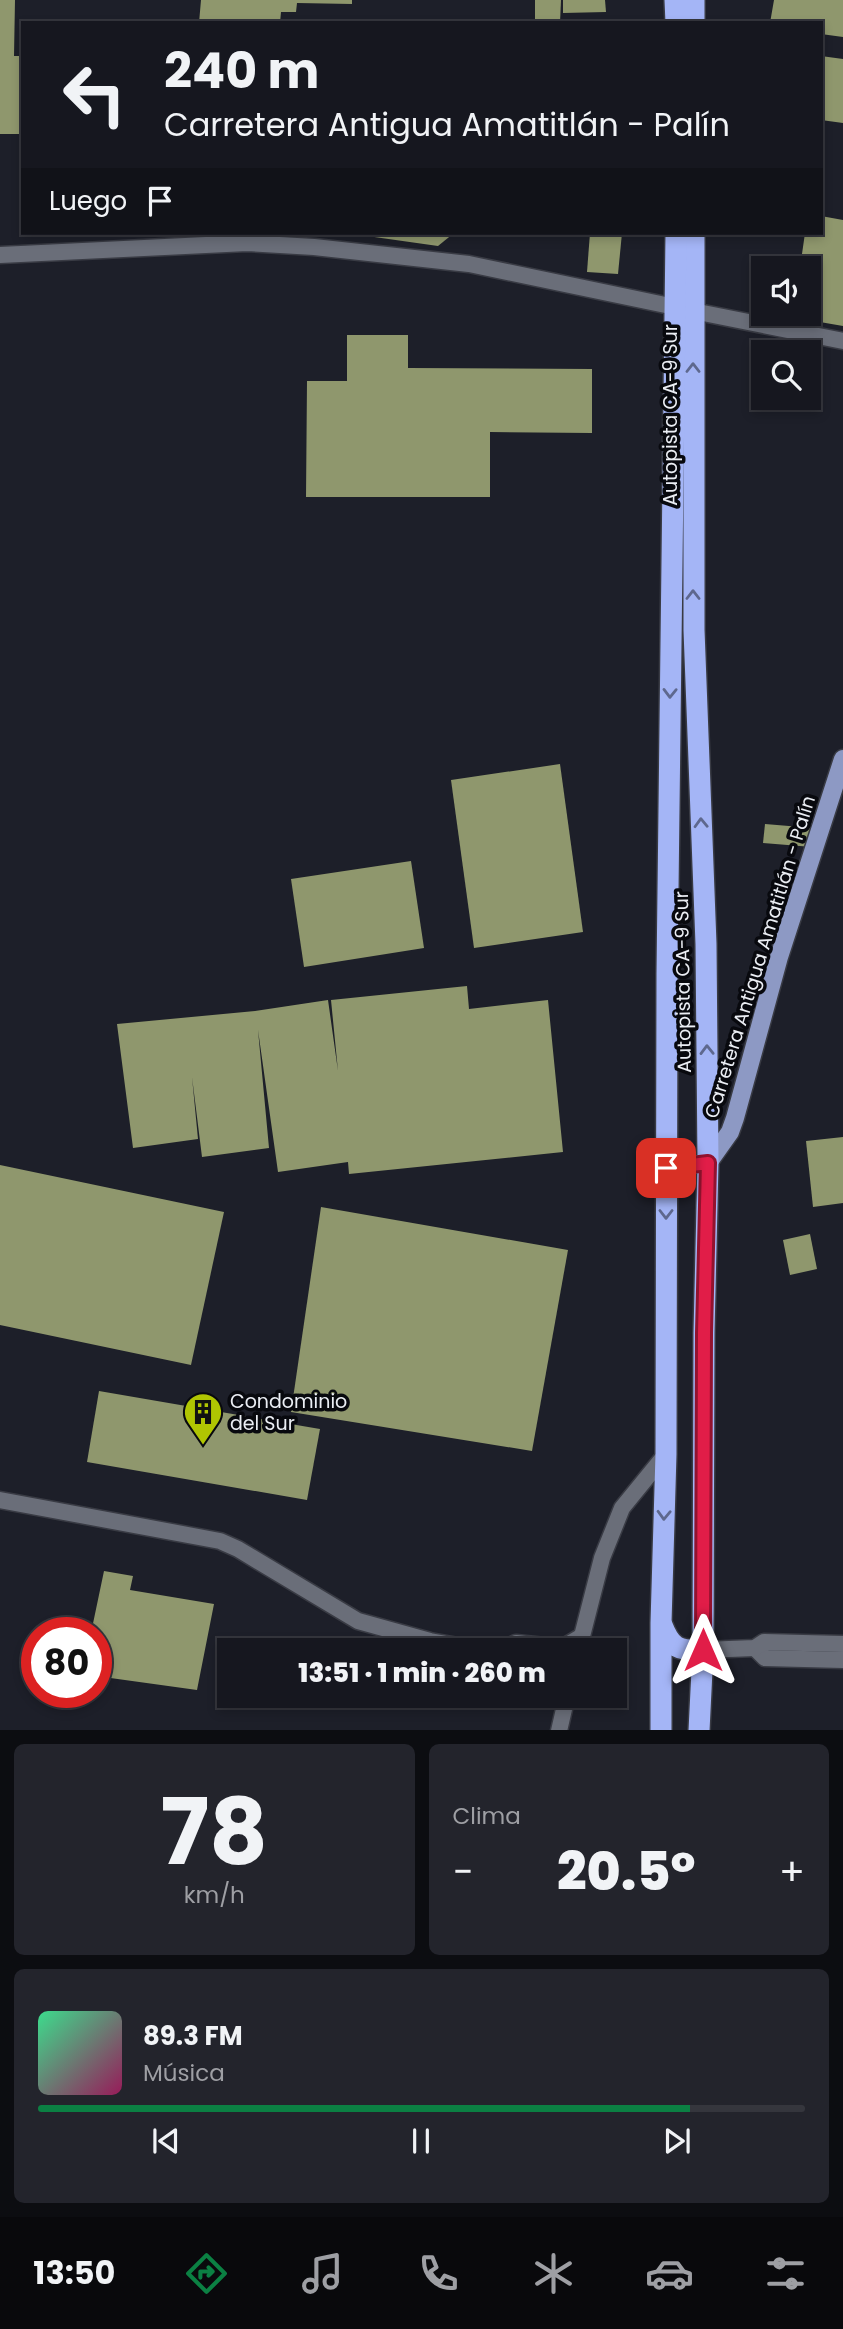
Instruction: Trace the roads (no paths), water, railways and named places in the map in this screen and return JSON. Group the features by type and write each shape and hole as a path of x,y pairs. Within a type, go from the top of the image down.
{"highway":[{"path":"676,0 676,21"},
{"path":"694,0 694,21"},
{"name":"Autopista CA-9 Sur","path":"676,235 684,309 706,944 708,1163 704,1333 703,1650 699,1730"},
{"name":"Autopista CA-9 Sur","path":"661,1730 666,1454 666,1168 684,309 694,235"},
{"path":"661,1623 668,1642 673,1646 686,1650 703,1650"}],"main road":[{"name":"Carretera Antigua Amatitlán - Palín","path":"708,1163 730,1132 735,1118 775,969 843,759"},
{"path":"666,1168 708,1163"}],"street":[{"path":"0,255 247,243 314,247 469,264 843,341"},
{"path":"581,1638 602,1558 622,1507 666,1454"},
{"path":"0,1500 220,1541 238,1549 358,1621 421,1638"},
{"path":"703,1650 755,1648 764,1642 843,1644"},
{"path":"755,1648 765,1658 843,1660"},
{"path":"559,1730 564,1708"}],"place":[{"name":"Condominio del Sur","path":"203,1446"}]}
